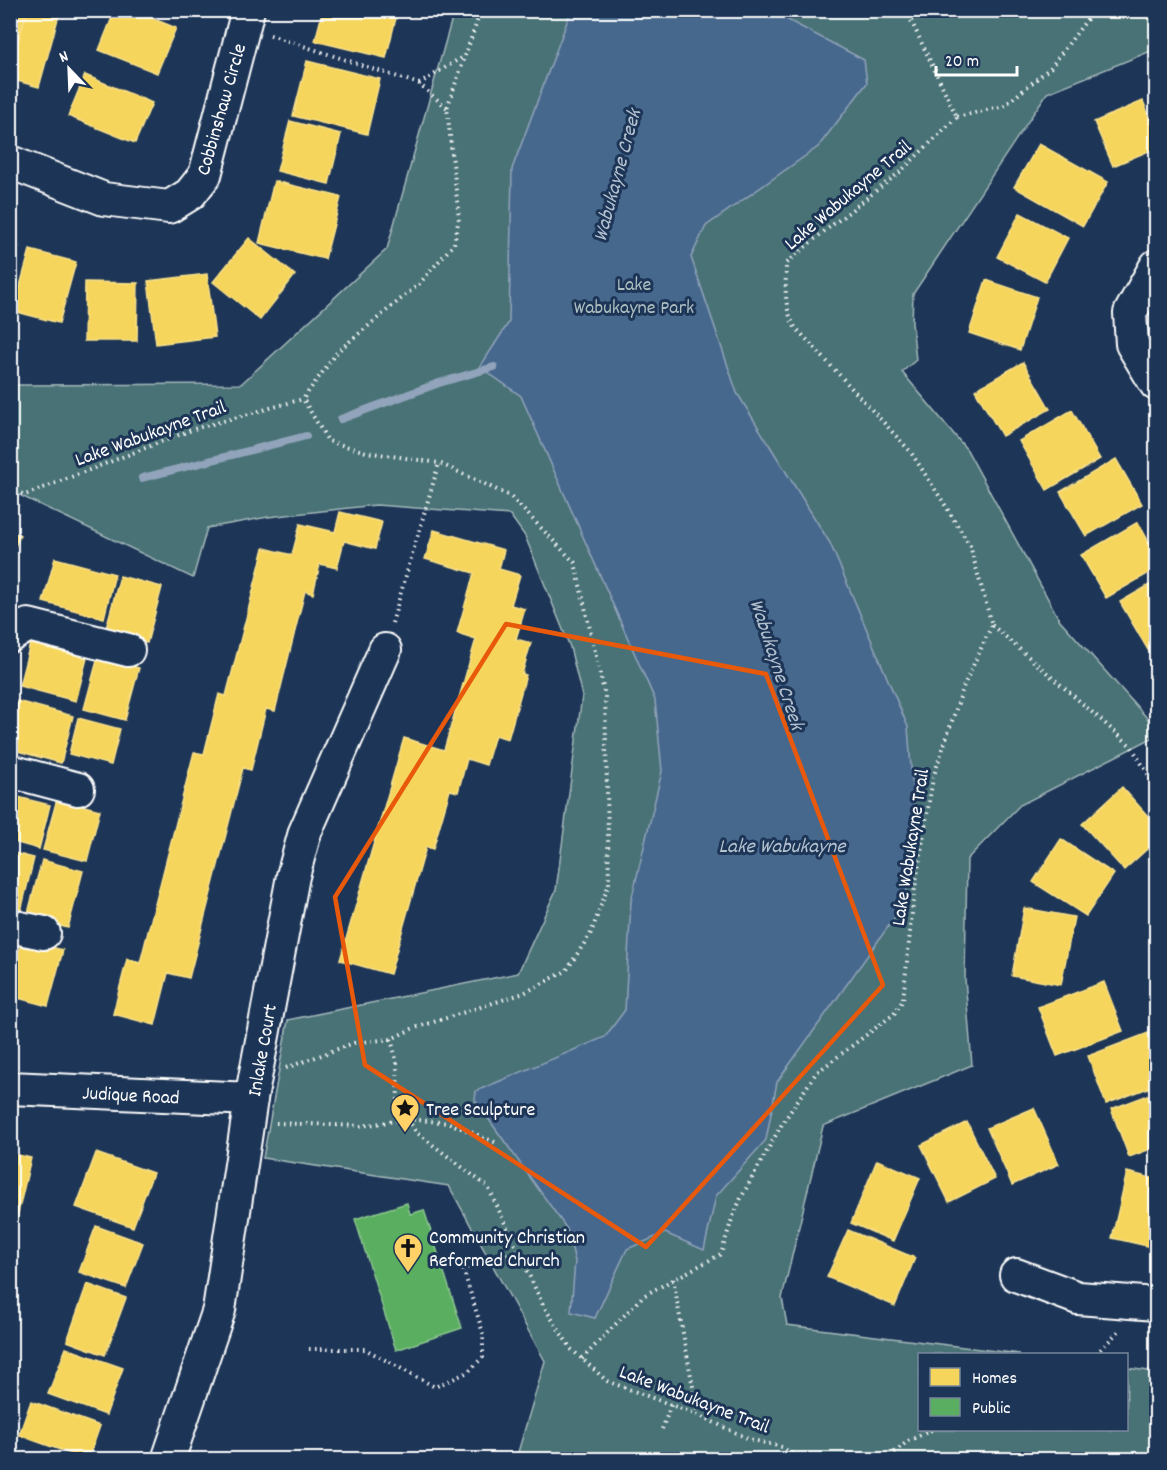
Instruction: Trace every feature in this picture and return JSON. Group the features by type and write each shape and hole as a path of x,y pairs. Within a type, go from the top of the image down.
{"street":[{"name":"Cobbinshaw Circle","path":"10,162 104,199 169,207 190,194 205,175 246,18"},
{"path":"1156,267 1130,313 1132,344 1156,384"},
{"path":"10,636 28,625 128,650"},
{"name":"Inlake Court","path":"168,1460 219,1310 252,1100 292,876 305,832 385,650"},
{"path":"10,771 78,789"},
{"path":"10,926 44,933"},
{"name":"Judique Road","path":"10,1088 252,1100"},
{"path":"1016,1275 1078,1298 1156,1304"}],"path":[{"path":"252,1100 354,1042 391,1039 412,1029 524,993 566,971 591,933 609,884 605,696 575,563 510,496 439,462 366,452 328,441 303,399 338,351 418,284 454,244 459,218 447,108 481,10"},
{"path":"906,10 957,117 1004,106 1051,67 1094,10"},
{"path":"246,18 419,84 447,108"},
{"path":"419,84 465,55"},
{"name":"Lake Wabukayne Trail","path":"582,1359 644,1296 721,1254 741,1198 782,1124 816,1073 894,1014 903,1000 914,894 933,778 964,685 992,625 970,546 910,451 789,318 786,304 786,264 900,172 957,117"},
{"name":"Lake Wabukayne Trail","path":"10,489 24,495 194,429 303,399"},
{"path":"385,650 439,462"},
{"path":"992,625 1131,746 1156,787"},
{"name":"Lake Wabukayne Trail","path":"391,1039 397,1063 398,1104 416,1132 488,1186 543,1305 571,1349 608,1381 698,1415 750,1439 782,1447 800,1460"},
{"path":"252,1100 361,1126 408,1119 449,1123 497,1143"},
{"path":"309,1349 365,1349 435,1387 468,1372 483,1356 483,1333 464,1269 518,1251"},
{"path":"673,1279 698,1415"},
{"path":"662,1429 671,1405"},
{"path":"885,1460 908,1441 930,1431"}],"highlighted area":[{"path":"506,624 766,674 883,985 646,1247 365,1065 335,897"}],"green space":[{"name":"Lake Wabukayne Park","path":"454,11 1156,11 1156,49 1047,93 913,294 912,323 916,360 902,372 967,450 1059,619 1156,728 1156,736 1020,805 967,859 965,979 972,1065 823,1126 782,1298 787,1325 1012,1353 918,1353 918,1431 1128,1431 1128,1368 1156,1372 1156,1459 516,1459 545,1361 449,1186 263,1158 288,1020 518,973 556,890 582,696 570,647 525,536 510,515 376,505 268,517 207,528 193,578 11,491 10,381 18,385 241,384 387,249"}],"water":[{"name":"Lake Wabukayne","path":"571,11 771,11 864,60 867,83 818,147 706,226 691,257 737,393 830,543 908,727 918,862 898,913 777,1082 766,1140 716,1196 704,1250 665,1233 627,1249 595,1318 571,1312 575,1261 567,1229 475,1100 476,1091 605,1037 625,1010 631,901 662,771 655,700 521,396 480,367 509,322 512,169"}],"building: Homes":[{"path":"10,10 27,10 10,70"},
{"path":"27,10 41,10 59,15 39,87 10,79 10,70"},
{"path":"115,10 132,10 176,28 157,73 99,50"},
{"path":"323,10 398,10 386,58 315,41"},
{"path":"307,61 380,79 367,134 293,116"},
{"path":"85,75 152,103 135,143 68,116"},
{"path":"1143,101 1156,132 1156,148 1113,166 1094,122"},
{"path":"290,121 341,134 329,184 277,171"},
{"path":"1039,144 1108,182 1083,226 1014,187"},
{"path":"274,181 341,197 325,259 259,243"},
{"path":"1020,213 1068,238 1045,282 997,257"},
{"path":"249,238 295,275 260,320 213,282"},
{"path":"10,243 19,247 10,267"},
{"path":"30,250 76,262 59,323 13,311"},
{"path":"207,274 215,337 156,344 148,281"},
{"path":"986,280 1037,297 1020,350 969,333"},
{"path":"85,282 138,283 137,341 84,341"},
{"path":"1023,362 1050,409 1002,436 975,390"},
{"path":"1072,410 1100,459 1047,490 1019,441"},
{"path":"1116,459 1142,504 1086,536 1060,492"},
{"path":"340,512 382,522 375,549 344,541 337,568 320,564 313,594 305,591 275,711 266,709 251,770 243,768 189,978 168,973 155,1025 113,1014 127,959 140,963 194,752 204,754 219,694 226,696 264,548 292,555 300,524 335,532"},
{"path":"1138,522 1156,555 1156,569 1106,598 1081,555"},
{"path":"434,530 504,550 499,569 520,575 511,605 525,609 516,639 531,643 522,674 526,675 508,739 495,735 486,765 467,759 458,792 450,790 433,849 426,847 390,974 340,960 404,738 444,750 476,639 457,633 474,573 425,559"},
{"path":"10,531 20,535 10,558"},
{"path":"55,558 115,574 104,618 43,602"},
{"path":"120,576 162,587 147,643 105,632"},
{"path":"1156,581 1156,645 1148,650 1120,602"},
{"path":"30,644 87,658 76,701 19,686"},
{"path":"98,657 139,668 125,720 84,709"},
{"path":"17,701 73,716 61,763 10,749 10,726"},
{"path":"78,718 120,729 111,765 69,754"},
{"path":"1122,787 1156,825 1156,841 1124,870 1082,824"},
{"path":"10,795 50,805 39,849 10,841"},
{"path":"57,799 100,810 87,861 43,850"},
{"path":"1061,839 1114,874 1086,916 1033,882"},
{"path":"10,852 34,858 21,911 10,908"},
{"path":"42,860 83,871 68,928 27,917"},
{"path":"1024,908 1074,917 1061,985 1012,976"},
{"path":"22,940 63,950 48,1006 10,996 10,982"},
{"path":"1104,982 1123,1031 1057,1056 1038,1007"},
{"path":"1156,1030 1156,1085 1106,1104 1088,1056"},
{"path":"1156,1092 1156,1147 1129,1157 1111,1109"},
{"path":"1034,1108 1059,1164 1012,1185 987,1128"},
{"path":"967,1122 995,1179 949,1202 921,1145"},
{"path":"10,1153 31,1158 12,1239 10,1239"},
{"path":"96,1153 153,1173 133,1227 76,1207"},
{"path":"877,1160 920,1178 893,1241 851,1223"},
{"path":"1127,1172 1156,1179 1156,1248 1112,1238"},
{"path":"96,1226 143,1243 126,1288 79,1272"},
{"path":"848,1230 915,1258 895,1306 827,1277"},
{"path":"87,1284 126,1298 105,1355 67,1341"},
{"path":"66,1348 123,1368 106,1415 48,1394"},
{"path":"31,1401 100,1426 88,1460 19,1435"}],"building: Public":[{"name":"Community Christian Reformed Church","path":"407,1203 410,1214 424,1210 462,1328 396,1350 355,1219"}],"waterway":[{"path":"341,419 439,383 494,367"},
{"path":"142,478 306,436"}],"place":[{"name":"Tree Sculpture","path":"405,1134"},
{"name":"Community Christian Reformed Church","path":"408,1274"}],"water label":[{"name":"Wabukayne Creek","path":"616,175"},
{"name":"Wabukayne Creek","path":"778,664"}]}
